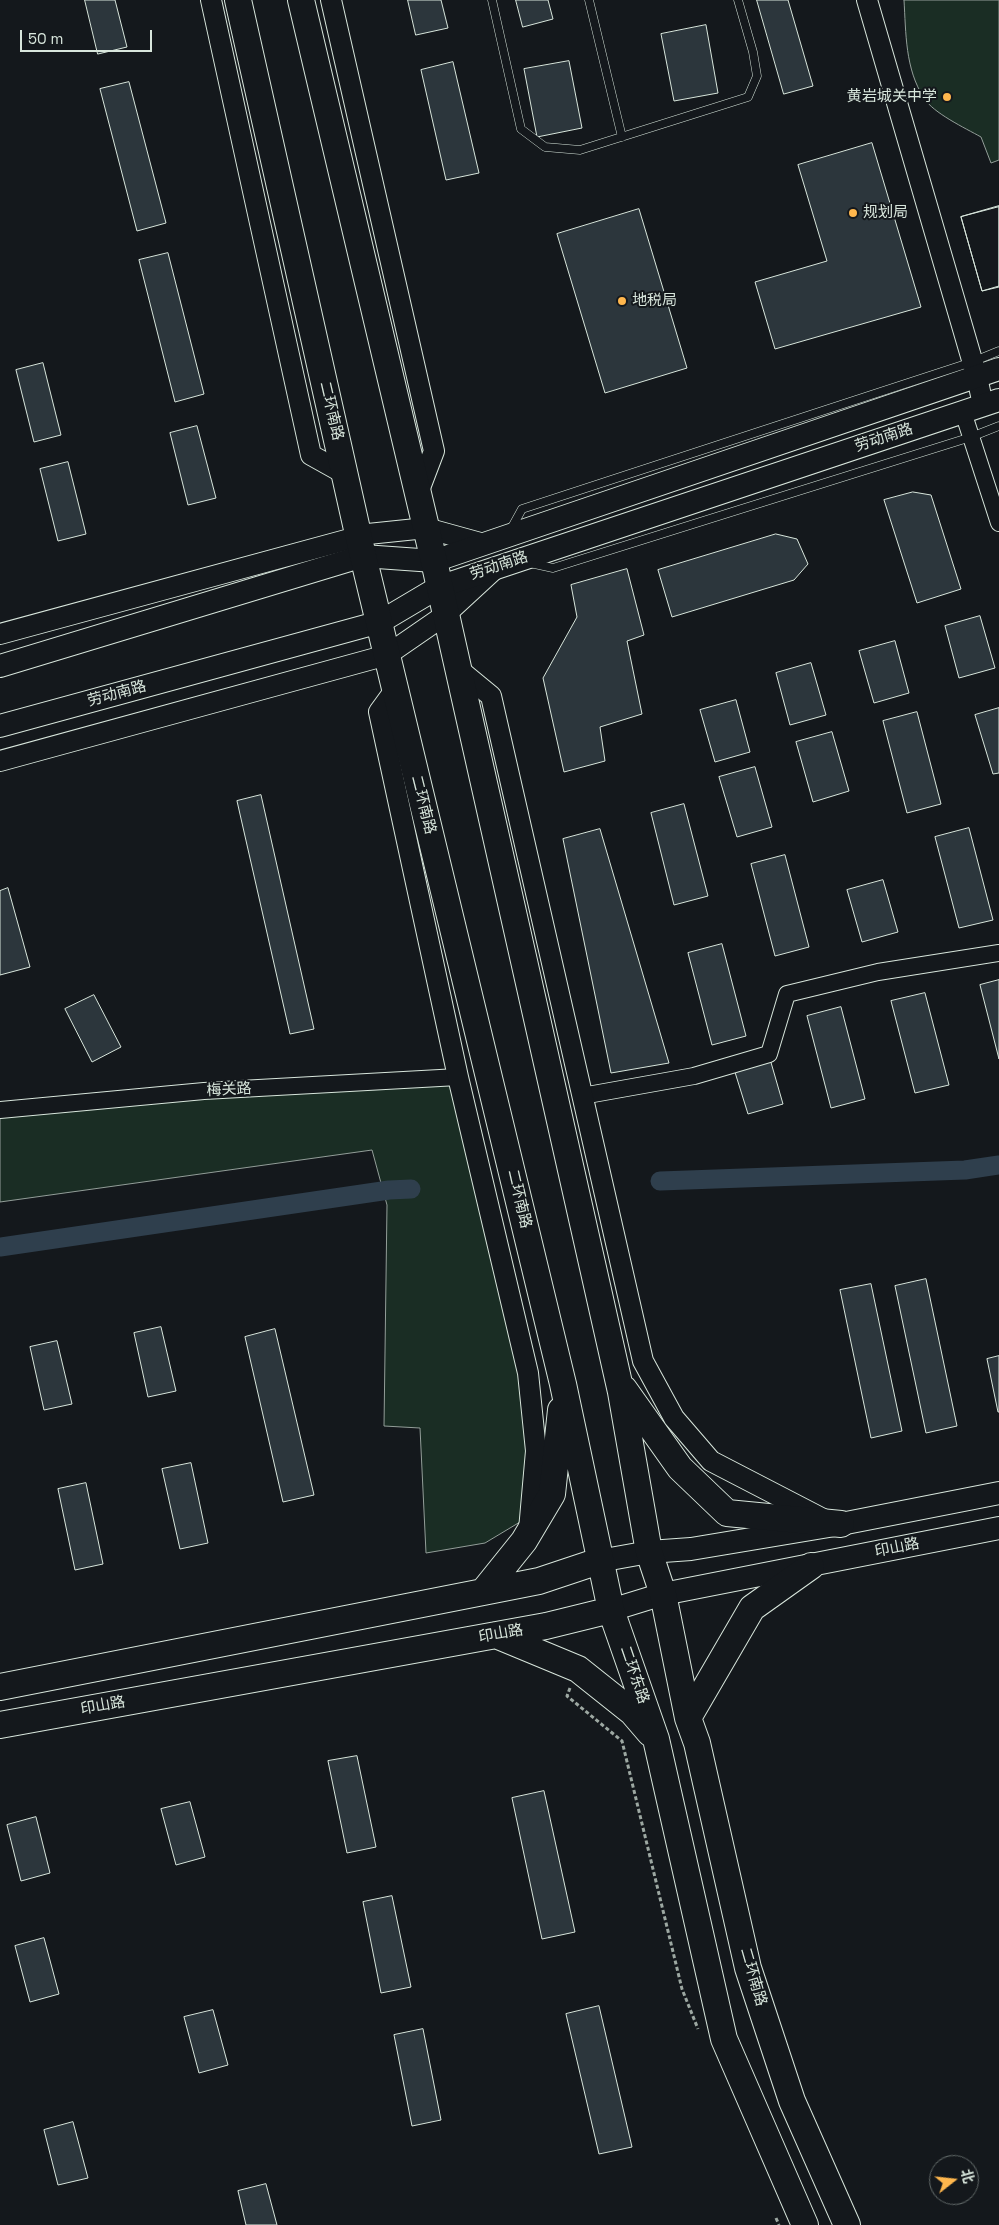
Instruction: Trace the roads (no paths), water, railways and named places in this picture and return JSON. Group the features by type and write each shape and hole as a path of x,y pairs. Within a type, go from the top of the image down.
{"highway":[{"name":"二环南路","path":"238,0 360,546 380,622 563,1384 611,1610"},
{"path":"301,0 434,561 619,1381 649,1552 663,1594 688,1718"},
{"path":"619,1381 680,1468 727,1513 836,1524"},
{"path":"484,1592 528,1533 552,1494 563,1384"},
{"path":"0,1686 539,1581 600,1562"},
{"path":"688,1718 752,1608 811,1566"},
{"name":"印山路","path":"0,1724 546,1626 611,1610"},
{"name":"二环东路","path":"611,1610 656,1739"},
{"path":"496,1635 578,1669 632,1712 656,1739 724,2038 805,2225"},
{"name":"二环南路","path":"688,1718 697,1743 748,1968 792,2101 847,2225"}],"main road":[{"name":"劳动南路","path":"0,666 360,546 434,561 975,369 999,369"},
{"name":"劳动南路","path":"0,726 380,622 439,587 982,406"},
{"path":"600,1562 649,1552 691,1549 836,1524 999,1493"},
{"name":"印山路","path":"611,1610 663,1594 999,1528"}],"street":[{"path":"211,0 311,454 344,474"},
{"path":"331,0 434,452 418,493"},
{"path":"867,0 975,369 982,406 971,437 999,523"},
{"path":"0,634 360,546 368,534 426,528 484,544"},
{"path":"0,760 387,654 445,615 497,567"},
{"path":"457,668 491,696 643,1361 674,1418 711,1461 836,1524"},
{"path":"395,690 379,712 458,1077 528,1372 536,1451 528,1533"},
{"path":"582,1096 694,1076 769,1054 787,994 878,972 999,953"},
{"name":"梅关路","path":"0,1110 204,1091 458,1077"}],"lane":[{"path":"492,0 521,129 545,147 580,150 748,97 757,76 753,52 738,0"},
{"path":"589,0 622,137"},
{"path":"975,369 999,351"},
{"path":"519,560 553,568 971,437 999,426"}],"waterway":[{"path":"660,1181 965,1170 999,1165"},
{"path":"0,1247 389,1190 411,1189"}],"place":[{"name":"黄岩城关中学","path":"947,97"},
{"name":"规划局","path":"853,213"},
{"name":"地税局","path":"622,301"}]}
